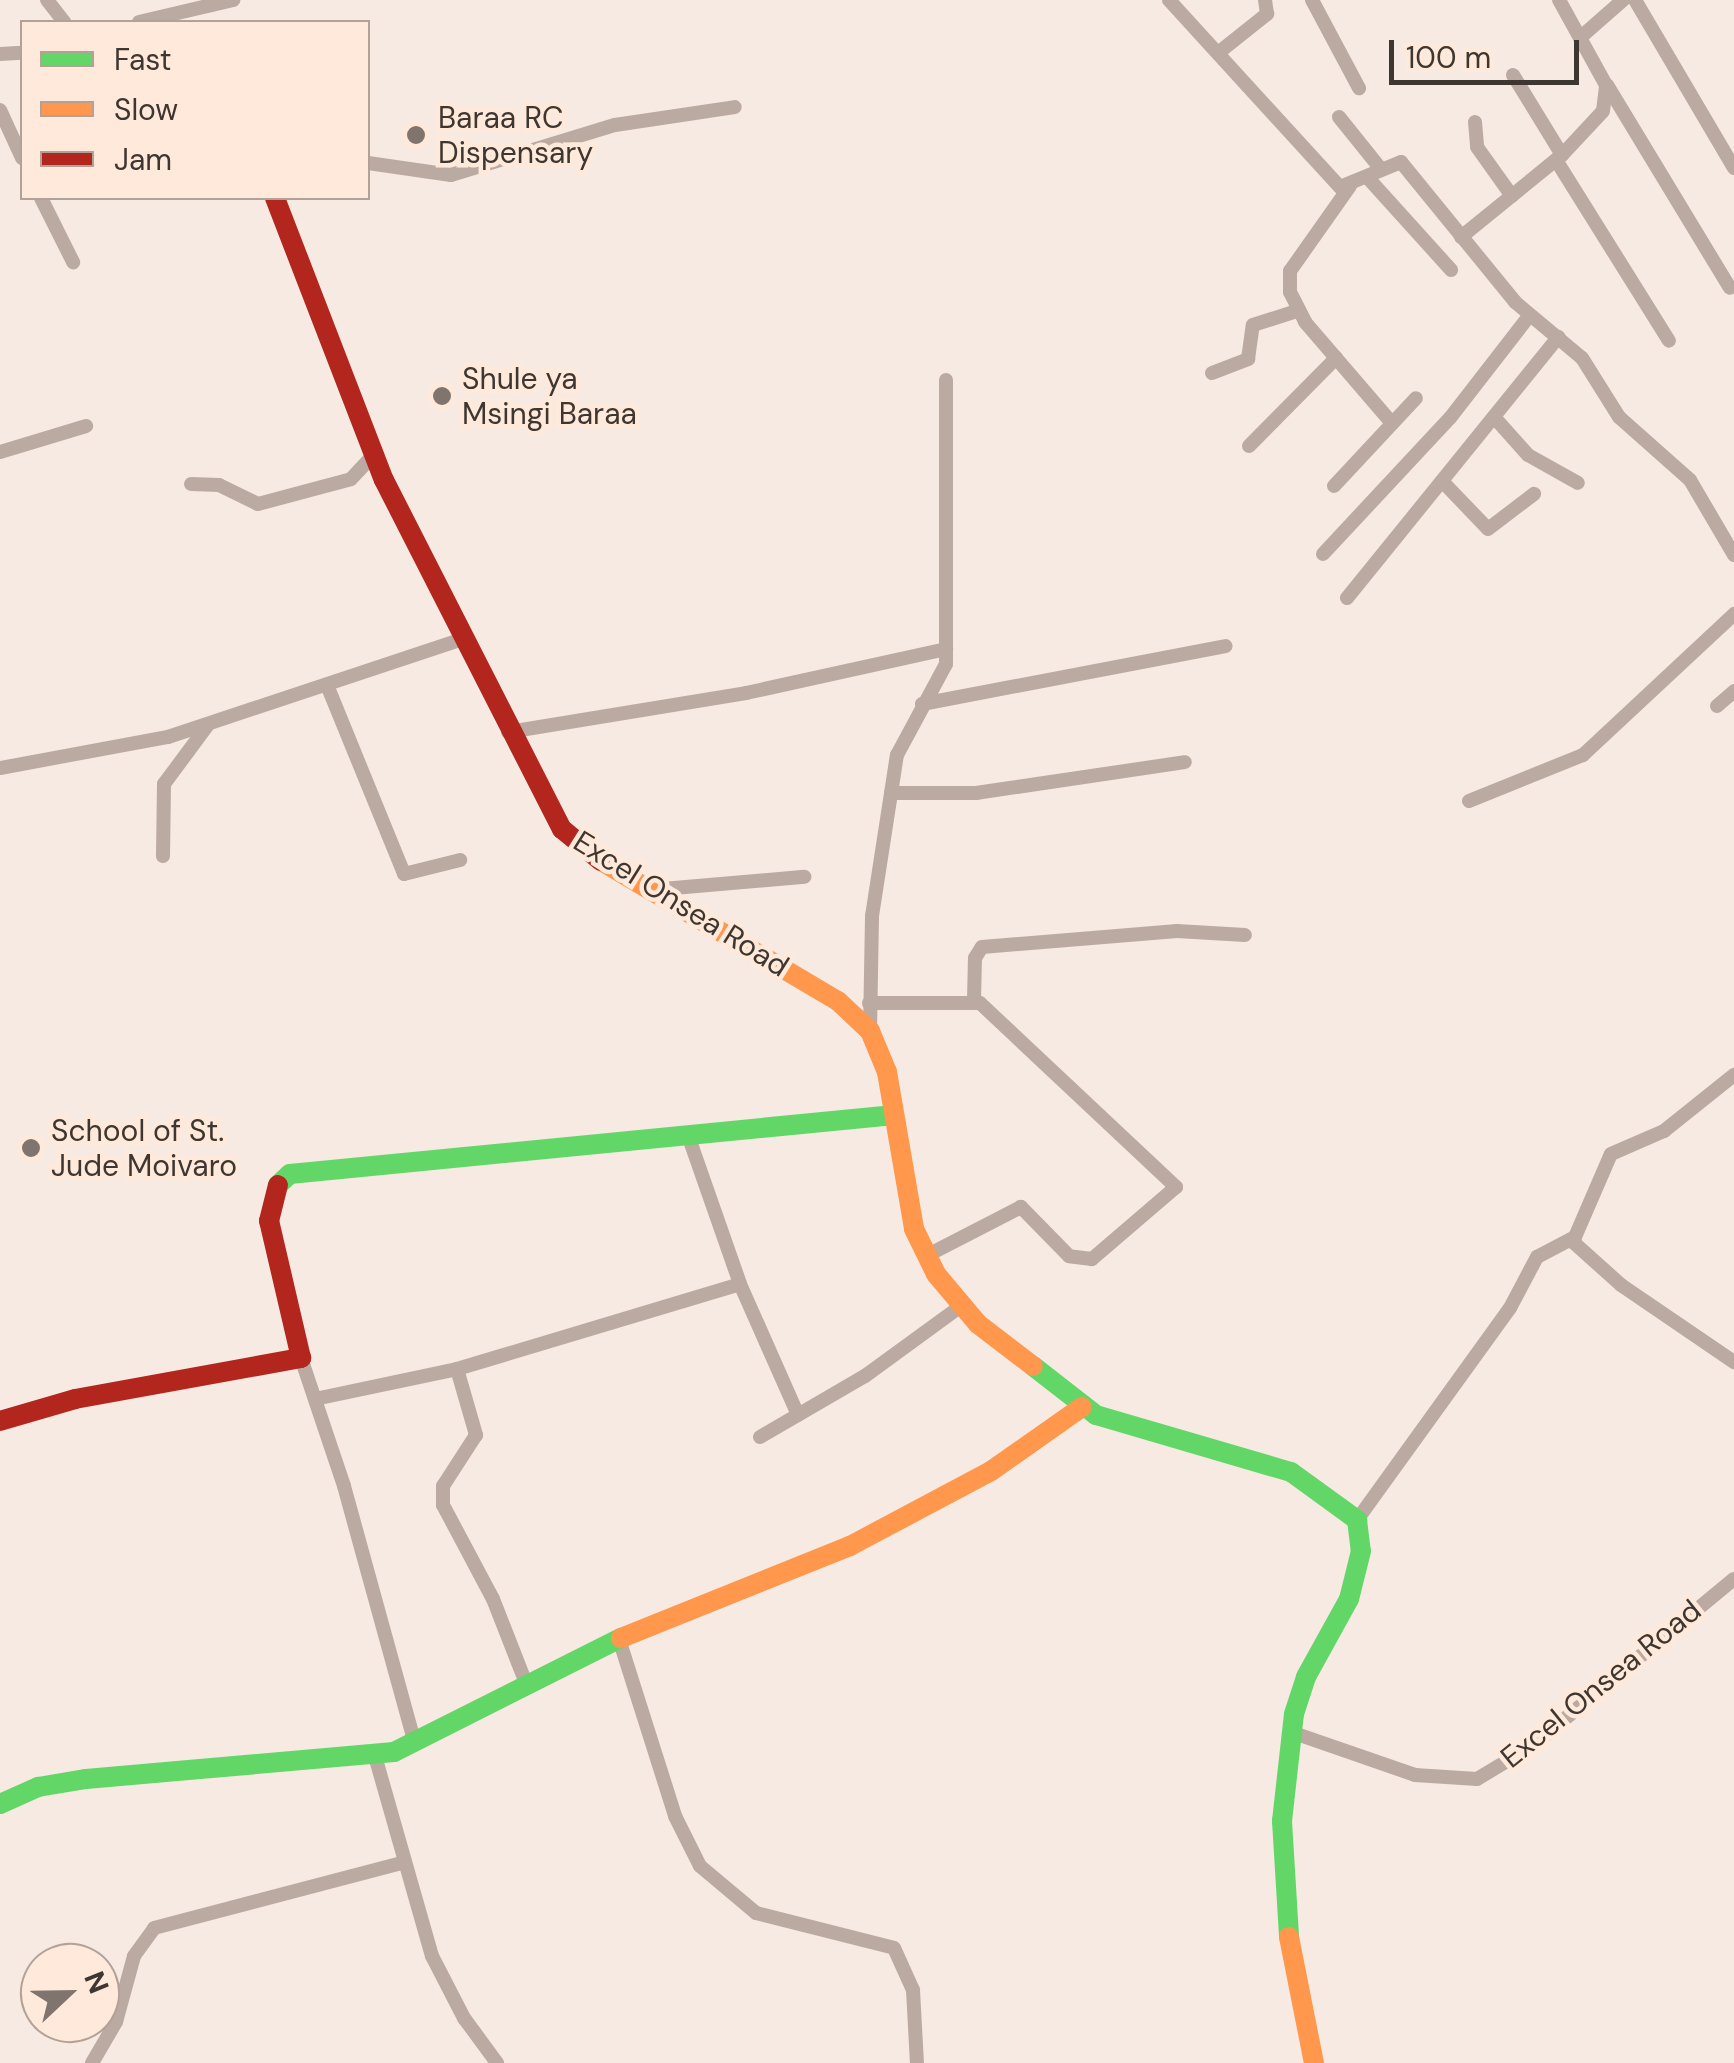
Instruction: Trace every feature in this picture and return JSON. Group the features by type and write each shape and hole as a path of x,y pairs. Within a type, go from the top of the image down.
{"street":[{"path":"47,0 62,20"},
{"path":"147,20 234,0"},
{"path":"1169,0 1335,184 1350,186"},
{"path":"1218,53 1267,14 1266,0"},
{"path":"1312,0 1359,88"},
{"path":"1559,0 1730,288"},
{"path":"1582,36 1623,0"},
{"path":"1635,0 1734,168"},
{"path":"1512,75 1668,341"},
{"path":"1461,237 1598,120 1606,84"},
{"path":"370,163 451,174 615,126 735,108"},
{"path":"0,110 20,154"},
{"path":"1340,117 1374,173 1450,270"},
{"path":"1474,122 1477,148 1512,196"},
{"path":"1392,423 1297,311 1290,271 1350,186 1401,162 1529,316 1582,358 1619,417 1690,480 1734,555"},
{"path":"41,200 73,262"},
{"name":"Excel Onsea Road","path":"276,200 373,456 508,732 562,830 649,890 838,1001 870,1031 883,1055 909,1212 926,1256 962,1306 1082,1407 1115,1424 1208,1446 1291,1472 1358,1520"},
{"path":"1212,373 1248,359 1253,325 1297,311"},
{"path":"1323,554 1450,418 1529,316"},
{"path":"1347,598 1558,337"},
{"path":"1249,446 1336,358"},
{"path":"870,1031 872,916 890,793 901,741 942,676 946,649 946,380"},
{"path":"1334,486 1416,398"},
{"path":"1494,417 1528,455 1578,484"},
{"path":"0,452 86,426"},
{"path":"191,484 219,486 258,504 351,478 373,456"},
{"path":"1442,482 1488,529 1534,494"},
{"path":"1469,802 1583,755 1734,614"},
{"path":"0,768 208,725 464,639"},
{"path":"922,704 1225,646"},
{"path":"508,732 746,693 946,649"},
{"path":"326,685 404,874 460,860"},
{"path":"1718,706 1734,691"},
{"path":"164,856 164,784 208,725"},
{"path":"890,793 976,793 1186,762"},
{"path":"649,890 804,877"},
{"path":"974,1001 975,958 982,947 1178,931 1245,935"},
{"path":"869,1004 974,1001 1122,1130 1176,1187 1092,1259 1069,1256 1026,1208 926,1256"},
{"path":"1314,2063 1280,1886 1291,1732 1306,1677 1349,1599 1361,1551 1358,1520 1502,1320 1538,1257 1572,1241 1611,1154 1672,1126 1734,1075"},
{"path":"415,1744 300,1358 268,1221 272,1191 282,1178 894,1115"},
{"path":"689,1138 740,1284 798,1415"},
{"path":"1572,1241 1602,1270 1734,1362"},
{"path":"315,1399 457,1369 740,1284"},
{"path":"760,1437 962,1306"},
{"path":"0,1421 76,1399 300,1358"},
{"path":"457,1369 476,1436 443,1486 442,1506 493,1599 526,1682"},
{"path":"0,1804 38,1787 120,1774 375,1756 415,1744 526,1682 619,1639 850,1546 991,1472 1082,1407"},
{"name":"Excel Onsea Road","path":"1291,1732 1402,1772 1476,1779 1532,1746 1734,1579"},
{"path":"619,1639 670,1803 700,1866 756,1914 894,1948 913,1990 917,2063"},
{"path":"375,1756 402,1864 448,1990 497,2063"},
{"path":"92,2063 116,2022 134,1956 154,1928 402,1864"}],"traffic: fast":[{"path":"278,1185 290,1174 894,1115"},
{"path":"1033,1366 1096,1415 1291,1472 1357,1520 1361,1551 1349,1599 1306,1677 1294,1714 1282,1821 1289,1937"},
{"path":"0,1804 38,1787 86,1779 394,1752 621,1638"}],"traffic: slow":[{"path":"601,861 838,1001 870,1031 887,1072 914,1229 936,1274 978,1324 1033,1366"},
{"path":"621,1638 850,1546 991,1471 1082,1407"},
{"path":"1289,1937 1314,2063"}],"traffic: jam":[{"path":"276,200 384,480 562,829 601,861"},
{"path":"0,1421 75,1399 301,1358 269,1221 278,1185"}],"place":[{"name":"Baraa RC Dispensary","path":"416,135"},
{"name":"Shule ya Msingi Baraa","path":"442,396"},
{"name":"School of St. Jude Moivaro","path":"31,1148"}]}
